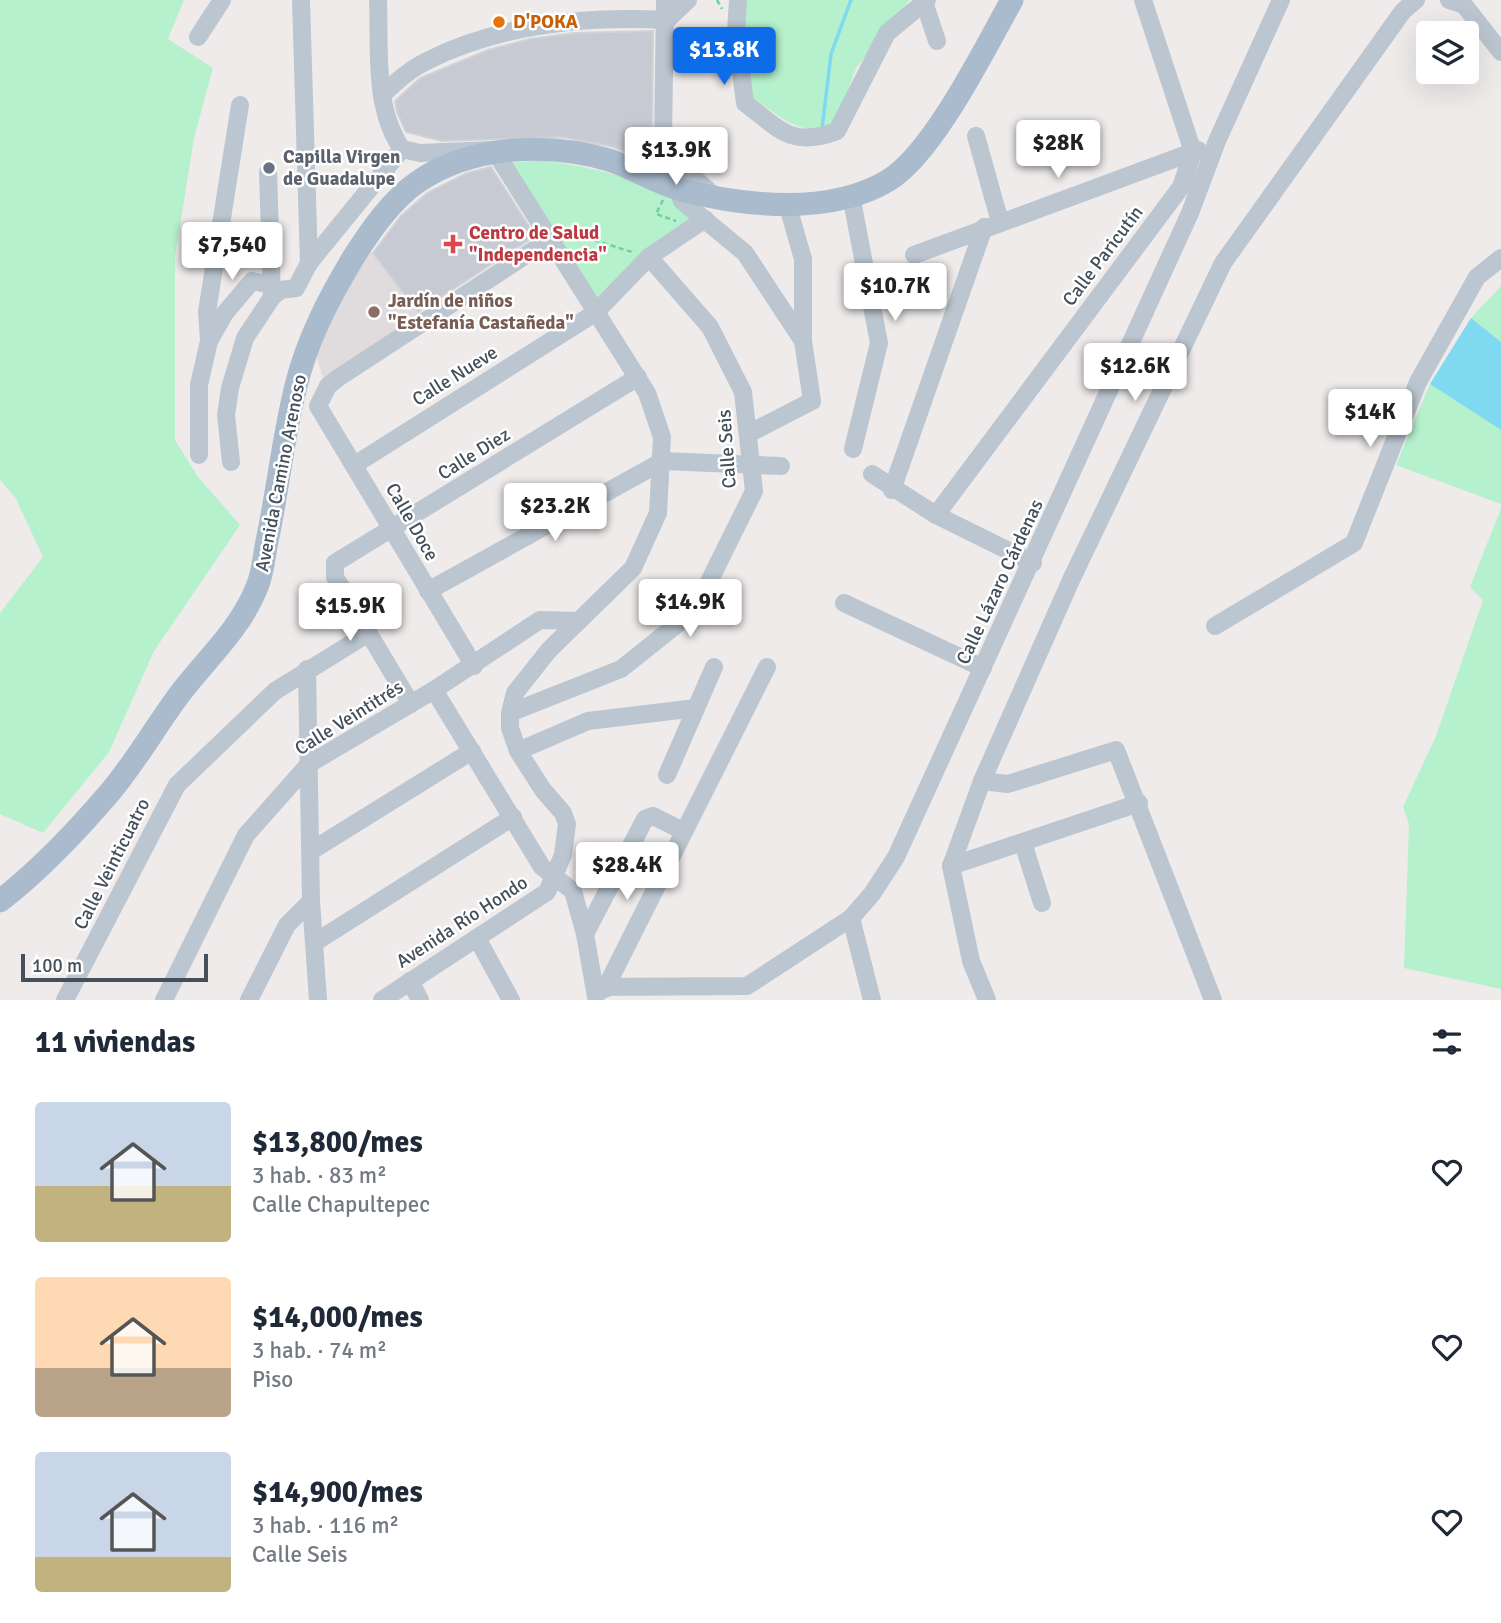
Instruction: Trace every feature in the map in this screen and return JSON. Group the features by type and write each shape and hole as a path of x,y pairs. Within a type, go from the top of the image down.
{"main road":[{"name":"Avenida Camino Arenoso","path":"0,901 35,873 113,789 181,692 238,625 258,585 295,387 312,336 334,289 364,241 399,197 421,179 494,150 547,150 610,160 671,191 715,197 787,203 851,195 890,180 920,149 945,117 1012,0"}],"street":[{"path":"198,37 222,0"},
{"path":"301,0 309,263"},
{"path":"378,0 382,95 390,131 402,149 420,153 494,150 638,377 662,437 663,461 658,513 633,568 532,669 516,693 510,713"},
{"path":"665,0 667,20 663,144 675,164 696,176 715,197"},
{"path":"382,95 425,61 488,38 568,20 667,20 688,0"},
{"path":"738,0 736,32 745,103 788,136 816,139 838,131 887,33 925,1 937,41"},
{"path":"1143,0 1193,152"},
{"name":"Calle Lázaro Cárdenas","path":"599,992 747,986 851,918 872,894 896,857 1033,563 1190,213 1217,141 1281,0"},
{"path":"987,1000 971,961 951,866 982,781 1072,580 1223,264 1403,11 1416,0"},
{"path":"1449,0 1464,5 1501,52"},
{"path":"199,455 199,385 209,341 207,312 240,105"},
{"path":"892,490 992,225 976,136"},
{"path":"914,255 1217,141"},
{"path":"209,341 225,313 252,281 272,291 296,288 309,263 402,149"},
{"name":"Calle Paricutín","path":"936,515 1181,187 1193,152"},
{"path":"231,463 226,415 230,388 245,338 272,291 268,173"},
{"path":"671,191 699,223 746,253 803,341"},
{"path":"851,195 880,343 853,449"},
{"path":"748,435 812,401 803,341 803,259 787,203"},
{"name":"Calle Nueve","path":"356,464 595,313 649,257 699,223"},
{"name":"Calle Doce","path":"474,666 392,530 356,464 318,406 320,398 338,378 546,234"},
{"name":"Calle Seis","path":"510,713 621,669 695,610 754,491 743,392 710,327 649,257"},
{"path":"1214,626 1354,543 1418,382 1476,277 1501,258"},
{"name":"Calle Diez","path":"367,634 335,578 334,567 340,560 638,377"},
{"path":"428,591 663,461 781,466"},
{"path":"872,474 892,490 936,515 1033,563"},
{"path":"844,603 983,668"},
{"name":"Calle Veintitrés","path":"164,1000 246,835 309,764 474,666 540,620 579,621"},
{"path":"367,634 411,704"},
{"name":"Calle Veinticuatro","path":"65,1000 177,785 275,691 367,634"},
{"path":"667,775 714,667"},
{"path":"599,992 766,667"},
{"path":"307,669 311,901 318,1000"},
{"path":"434,690 542,867 573,891 599,992"},
{"path":"519,751 588,720 696,708"},
{"name":"Avenida Río Hondo","path":"382,1000 547,892 563,855 567,824 563,813 543,790 519,751 510,729 510,713"},
{"path":"982,781 1009,784 1116,750 1139,803 1213,1000"},
{"path":"311,850 472,751"},
{"path":"951,866 1139,803"},
{"path":"585,934 645,819 653,816 684,831"},
{"path":"314,943 513,817"},
{"path":"1023,843 1042,903"},
{"path":"249,1000 287,925 311,901"},
{"path":"851,918 872,1000"},
{"path":"477,938 511,1000"},
{"path":"410,981 420,1000"}],"path":[{"path":"671,191 656,214 699,223"},
{"path":"546,234 571,231 597,243 649,257"},
{"path":"868,286 914,255"}],"shaded area":[{"name":"Jardín de niños \"Estefanía Castañeda\"","path":"368,247 422,318 324,381 315,352"}],"green space":[{"path":"0,0 184,0 168,39 213,68 194,138 175,257 175,440 198,477 240,525 154,651 109,752 43,833 0,814 0,613 43,557 15,497 0,480"},
{"path":"738,0 910,0 856,68 835,124 812,129 781,118 752,97"},
{"path":"540,160 622,177 660,194 696,218 595,305 501,164"},
{"path":"1501,286 1501,342 1471,318"},
{"path":"1430,384 1501,430 1501,504 1396,465"},
{"path":"1501,508 1501,989 1404,968 1409,824 1403,807 1436,736 1483,600 1470,587"}],"water":[{"path":"1471,318 1501,342 1501,430 1430,384"}],"building":[{"path":"653,31 652,144 657,156 656,165 614,147 563,137 442,141 406,132 397,112 395,101 420,78 488,50 530,39 575,33"},
{"name":"Centro de Salud \"Independencia\"","path":"491,167 535,236 418,312 373,253 401,216 427,193 467,173"}],"waterway":[{"path":"822,129 831,54 851,0"}],"place":[{"name":"D'POKA","path":"499,22"},
{"name":"Capilla Virgen de Guadalupe","path":"269,168"},
{"name":"Centro de Salud \"Independencia\"","path":"453,244"},
{"name":"Jardín de niños \"Estefanía Castañeda\"","path":"374,312"}]}
